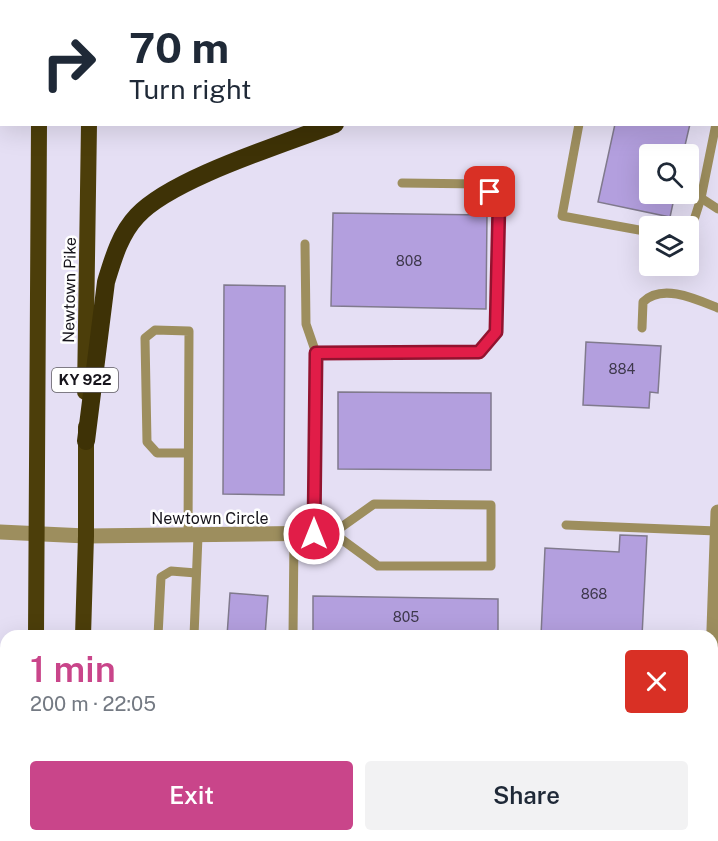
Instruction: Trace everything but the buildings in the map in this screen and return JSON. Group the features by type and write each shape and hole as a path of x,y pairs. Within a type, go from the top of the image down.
{"highway":[{"name":"Newtown Pike","path":"36,630 39,126"},
{"name":"Newtown Pike","path":"83,630 89,126"},
{"path":"86,441 106,282 113,256 136,216 167,192 330,126"}],"street":[{"path":"715,630 718,523"},
{"name":"Newtown Circle","path":"0,532 86,536 333,533"}],"lane":[{"path":"579,126 562,216 639,230"},
{"path":"695,216 716,126"},
{"path":"316,353 479,352 496,332 499,201 482,184 402,183"},
{"path":"701,198 718,209"},
{"path":"305,244 306,324 316,353 314,534"},
{"path":"642,328 643,302 649,296 661,293 680,295 718,308"},
{"path":"188,453 158,453 147,442 145,338 155,330 189,331 188,453 196,573 194,630"},
{"path":"374,504 491,505 491,566 378,566 333,533 374,504"},
{"path":"566,525 718,523"},
{"path":"293,630 294,535"},
{"path":"158,630 161,577 171,571 196,573"}],"route":[{"path":"314,534 316,353 479,352 496,332 499,201 490,192"}]}
